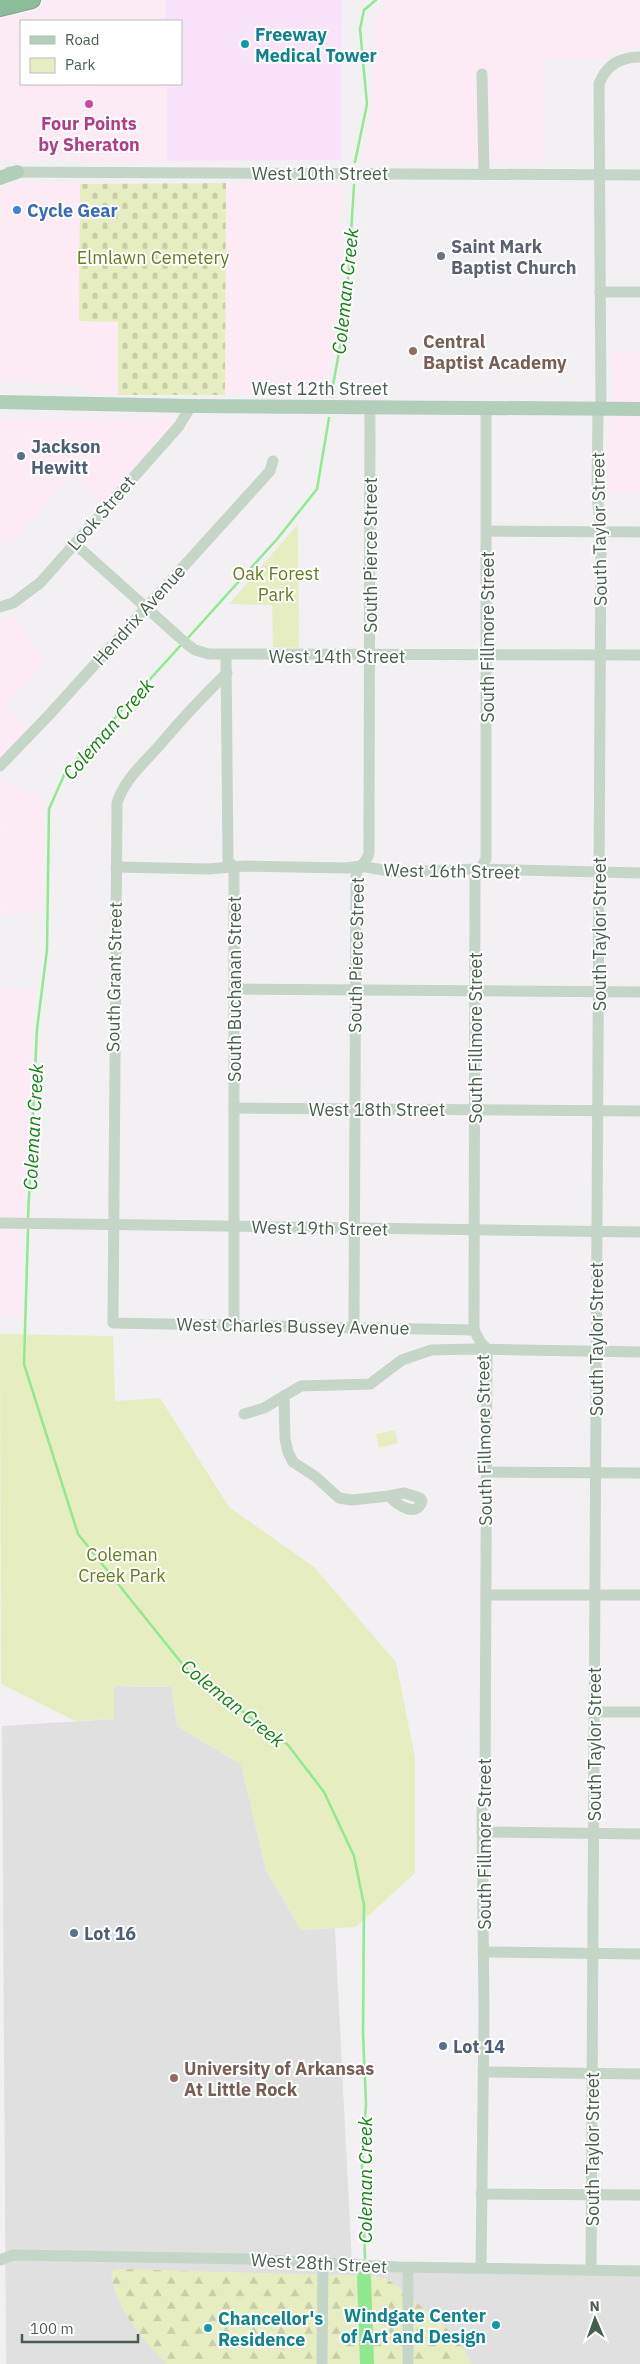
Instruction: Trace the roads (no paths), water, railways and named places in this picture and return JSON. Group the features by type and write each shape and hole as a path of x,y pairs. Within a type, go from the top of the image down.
{"highway":[{"path":"0,8 32,0"}],"main road":[{"path":"0,167 17,172"},
{"path":"0,178 17,172"},
{"name":"West 12th Street","path":"0,402 370,408 640,409"}],"street":[{"name":"South Taylor Street","path":"591,2270 601,532 597,494 600,292 599,84 607,67 624,59 640,57"},
{"path":"482,74 484,174"},
{"name":"West 10th Street","path":"0,172 640,175"},
{"path":"600,292 640,292"},
{"name":"Look Street","path":"0,607 12,603 31,591 179,426 191,406"},
{"name":"South Pierce Street","path":"354,1327 356,875 369,854 370,408"},
{"name":"South Fillmore Street","path":"481,2268 483,2072 482,1832 486,1595 487,1349 481,1343 474,1330 475,877 479,869 486,863 486,408"},
{"name":"Hendrix Avenue","path":"0,766 270,471 273,461"},
{"path":"487,531 640,532"},
{"name":"West 14th Street","path":"75,544 183,641 200,652 226,655 369,656 640,655"},
{"name":"South Buchanan Street","path":"226,655 228,861 234,867 234,1325"},
{"name":"South Grant Street","path":"113,1323 112,1225 116,810 122,790 131,777 202,697 227,673"},
{"name":"West 16th Street","path":"116,867 208,869 234,867 346,868 360,866 394,872 479,869 640,873"},
{"path":"234,989 640,992"},
{"name":"West 18th Street","path":"234,1108 640,1111"},
{"name":"West 19th Street","path":"0,1223 640,1232"},
{"name":"West Charles Bussey Avenue","path":"113,1323 474,1330"},
{"path":"452,1329 453,1348"},
{"path":"244,1414 264,1408 298,1386 312,1384 370,1384 412,1355 431,1350 453,1348 640,1352"},
{"path":"284,1396 285,1439 293,1462 316,1477 338,1498 352,1500 389,1496"},
{"path":"486,1472 640,1473"},
{"path":"486,1595 640,1595"},
{"path":"594,1712 640,1712"},
{"path":"482,1832 640,1834"},
{"path":"483,1952 640,1954"},
{"path":"483,2072 640,2074"},
{"path":"481,2194 640,2195"},
{"name":"West 28th Street","path":"0,2260 13,2254 323,2263 357,2266 640,2271"},
{"path":"322,2364 323,2263"},
{"path":"408,2267 408,2364"}],"waterway":[{"name":"Coleman Creek","path":"355,162 367,104 360,29 364,10 376,0"},
{"name":"Coleman Creek","path":"331,396 346,314 354,185"},
{"name":"Coleman Creek","path":"187,639 278,538 317,489 329,418"},
{"name":"Coleman Creek","path":"28,1218 37,1029 47,950 49,809 65,773 181,645"},
{"name":"Coleman Creek","path":"28,1230 24,1364 78,1534 188,1671 288,1745 324,1792 354,1856 364,1905 363,2034 366,2104 362,2165 365,2258"},
{"name":"Coleman Creek","path":"364,2277 367,2364"}],"place":[{"name":"Freeway Medical Tower","path":"245,44"},
{"name":"Four Points by Sheraton","path":"89,104"},
{"name":"Cycle Gear","path":"17,210"},
{"name":"Saint Mark Baptist Church","path":"441,256"},
{"name":"Central Baptist Academy","path":"413,351"},
{"name":"Jackson Hewitt","path":"21,456"},
{"name":"Lot 16","path":"74,1933"},
{"name":"Lot 14","path":"443,2046"},
{"name":"University of Arkansas At Little Rock","path":"174,2078"},
{"name":"Windgate Center of Art and Design","path":"496,2325"},
{"name":"Chancellor's Residence","path":"208,2328"}],"park label":[{"name":"Elmlawn Cemetery","path":"153,257"},
{"name":"Oak Forest Park","path":"276,583"},
{"name":"Coleman Creek Park","path":"122,1564"}]}
